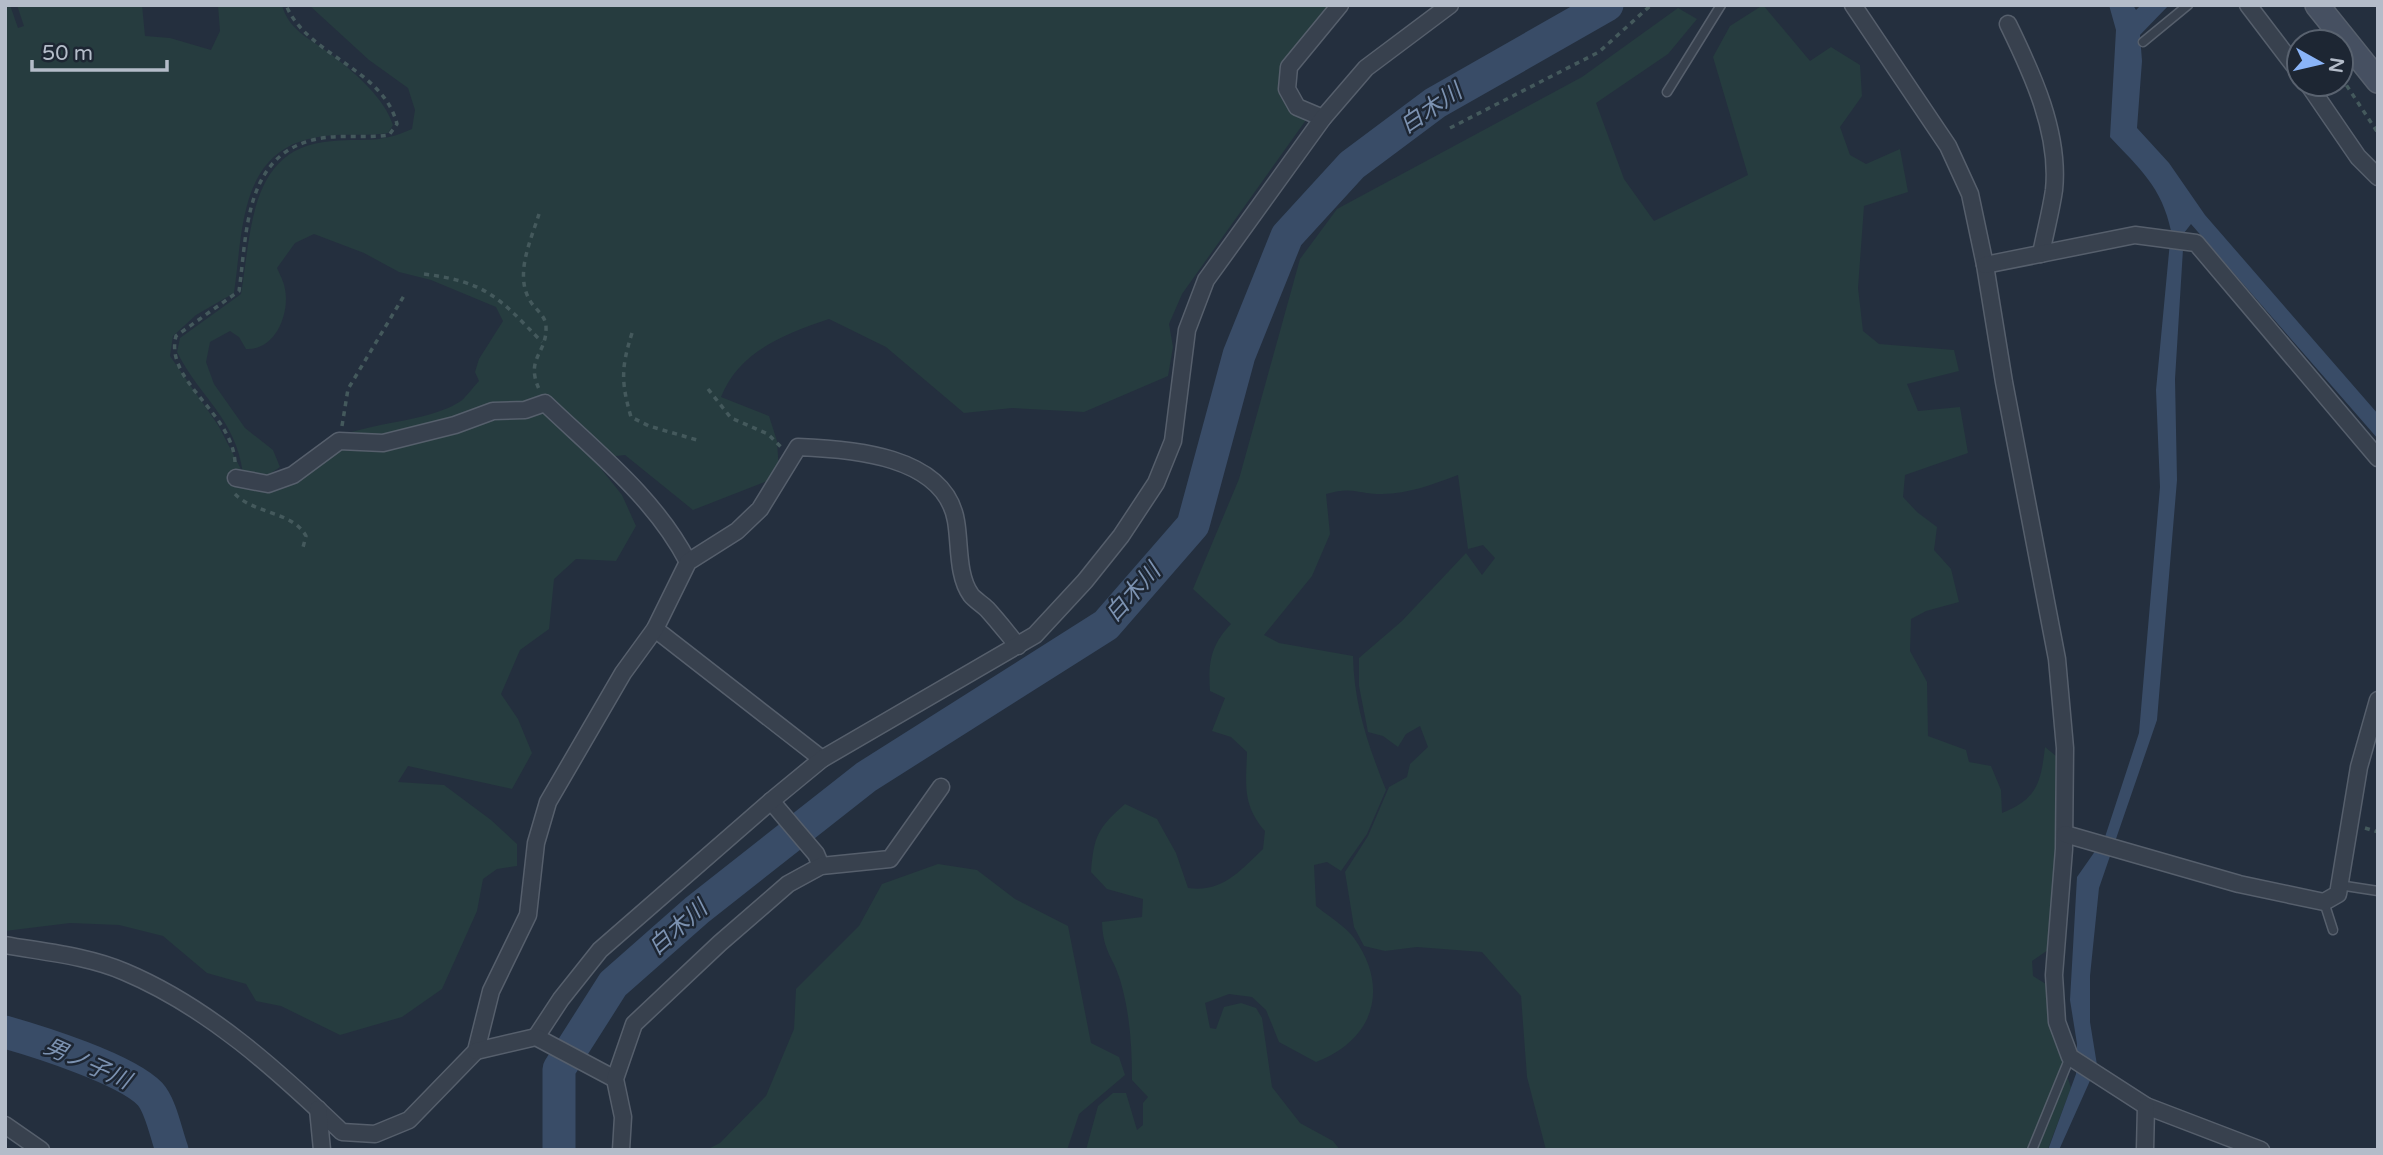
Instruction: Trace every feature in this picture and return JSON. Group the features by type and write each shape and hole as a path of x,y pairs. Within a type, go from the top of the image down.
{"main road":[{"path":"2317,5 2378,81"}],"street":[{"path":"1324,118 1297,107 1287,89 1290,67 1340,5"},
{"path":"544,1041 561,999 600,950 771,801 822,759 1035,635 1085,581 1121,536 1156,483 1173,441 1186,330 1206,280 1324,118 1366,68 1450,5"},
{"path":"1853,5 1948,146 1969,194 1985,265 2004,382 2057,659 2065,748 2064,834 2054,975 2057,1022 2070,1057 2146,1106 2261,1150"},
{"path":"2248,5 2285,54"},
{"path":"2008,24 2043,107 2052,149 2054,188 2041,254"},
{"path":"2318,98 2358,157 2378,177"},
{"path":"1985,265 2135,235 2164,236 2196,243 2378,458"},
{"path":"236,478 268,484 293,475 339,441 383,443 455,425 493,411 525,410 545,403 654,508 673,532 688,562"},
{"path":"5,945 123,971 197,1008 342,1132 375,1134 409,1119 476,1051 491,991 528,915 536,844 548,802 623,673 655,629 688,562 737,531 760,509 798,447 884,458 909,466 931,480 951,502 956,518 964,577 970,594 1018,646"},
{"path":"655,629 822,759"},
{"path":"2064,834 2239,884 2324,902 2338,894 2359,767 2378,700"},
{"path":"621,1150 623,1117 615,1079 634,1024 788,884 819,860 890,859 941,787"},
{"path":"771,801 819,860"},
{"path":"476,1051 544,1041 615,1079"},
{"path":"2144,1150 2146,1106"},
{"path":"318,1109 322,1150"},
{"path":"5,1125 41,1150"}],"lane":[{"path":"1667,92 1721,5"},
{"path":"2143,42 2188,5"},
{"path":"2339,885 2378,891"},
{"path":"2324,902 2333,930"},
{"path":"2032,1150 2070,1057"}],"path":[{"path":"286,5 298,26 375,89 389,104 397,124 389,135 310,140 275,157 254,193 239,291 176,336 173,355 187,380 224,426 234,450 234,494 245,505 301,527 306,536 302,551"},
{"path":"1450,128 1599,51 1651,5"},
{"path":"2355,98 2378,133"},
{"path":"538,214 523,269 529,299 543,316 546,327 532,368 545,403"},
{"path":"424,274 457,278 498,297 542,342"},
{"path":"339,441 348,389 404,294"},
{"path":"632,333 622,364 622,386 631,417 649,426 696,440"},
{"path":"708,389 730,418 768,434 791,456"}],"green space":[{"path":"5,5 10,5 18,28 24,26 17,5 142,5 145,36 170,38 211,50 220,31 218,5 282,5 297,30 361,80 389,115 393,125 388,133 313,138 289,146 271,160 258,178 249,198 243,221 234,293 196,315 173,336 170,356 218,425 243,473 233,437 225,422 177,352 180,338 241,294 248,243 260,195 270,174 285,158 305,146 333,141 381,139 400,134 412,129 415,110 408,88 369,60 309,5 1334,5 1284,68 1283,91 1292,111 1306,120 1182,294 1169,324 1173,347 1168,376 1084,412 1012,408 964,413 886,347 829,319 780,338 751,356 729,381 721,397 769,416 777,441 779,472 770,480 693,510 625,455 608,457 545,398 520,407 491,407 453,422 381,439 346,434 421,417 461,401 479,381 475,372 479,359 503,321 496,307 431,280 399,272 364,253 314,234 295,243 277,268 284,284 286,299 283,319 278,329 265,344 246,349 239,337 230,331 210,342 206,362 214,384 245,428 273,450 280,467 267,476 280,485 301,481 321,459 344,443 383,446 425,433 451,429 492,414 524,413 544,407 596,459 622,495 636,526 616,561 576,559 554,579 549,629 520,650 501,694 518,719 532,753 512,789 408,766 398,782 444,785 491,820 517,844 517,866 497,869 483,879 477,911 442,989 402,1017 340,1035 281,1006 256,1001 246,984 207,973 163,936 119,925 70,923 5,931"},
{"path":"1763,5 1810,61 1831,47 1860,65 1862,96 1840,127 1850,155 1866,164 1900,149 1908,192 1864,206 1858,288 1863,331 1879,344 1954,350 1959,371 1907,384 1918,411 1960,407 1968,453 1905,475 1903,497 1937,527 1934,550 1951,569 1959,602 1926,611 1911,619 1910,651 1927,682 1928,736 1966,750 1969,762 1991,766 2001,790 2002,813 2023,802 2036,787 2042,770 2045,747 2056,756 2060,829 2048,950 2032,961 2033,976 2049,986 2051,1026 2071,1088 2047,1150 1546,1150 1527,1077 1521,996 1482,952 1417,947 1385,951 1364,946 1354,927 1345,872 1368,836 1389,787 1407,777 1410,764 1428,747 1420,726 1406,734 1398,747 1383,736 1368,732 1359,686 1359,658 1402,621 1466,553 1482,575 1495,558 1483,545 1468,549 1458,475 1402,492 1374,494 1349,490 1326,494 1330,534 1312,576 1264,635 1279,643 1353,656 1356,691 1363,724 1386,790 1367,834 1341,871 1327,862 1314,865 1316,906 1354,938 1365,957 1373,993 1363,1026 1336,1052 1316,1062 1279,1042 1266,1010 1252,997 1229,994 1205,1003 1210,1028 1216,1029 1224,1007 1241,1003 1256,1008 1262,1018 1272,1087 1300,1123 1333,1141 1340,1150 1086,1150 1098,1106 1113,1093 1126,1093 1137,1130 1143,1125 1143,1103 1148,1097 1132,1080 1127,1007 1118,974 1104,941 1102,922 1142,917 1143,899 1107,889 1091,872 1096,841 1103,826 1125,804 1157,819 1176,853 1188,888 1200,889 1221,884 1263,849 1265,831 1252,812 1247,794 1247,752 1231,737 1212,731 1225,698 1210,691 1210,663 1219,639 1231,624 1193,589 1239,479 1300,259 1337,209 1582,77 1678,8 1697,19 1668,54 1596,103 1624,179 1654,221 1748,175 1713,57 1730,26"},
{"path":"938,864 977,870 1015,899 1068,926 1091,1043 1119,1057 1125,1075 1079,1114 1067,1150 706,1150 720,1143 766,1096 794,1029 796,989 859,926 882,884"}],"water":[{"path":"2109,5 2133,5 2136,10 2141,5 2169,5 2140,35 2142,61 2137,128 2169,163 2205,215 2378,414 2378,439 2191,224 2184,233 2175,379 2177,480 2157,720 2099,888 2090,976 2090,1022 2097,1065 2059,1150 2048,1150 2076,1074 2077,1044 2070,1000 2077,877 2105,837 2139,733 2160,487 2156,390 2171,231 2162,202 2148,179 2110,137 2116,30"}],"waterway":[{"name":"白木川","path":"559,1150 559,1069 613,984 697,910 866,777 1106,625 1193,525 1239,355 1287,236 1352,165 1435,103 1607,5"},
{"name":"男ノ子川","path":"5,1032 82,1057 138,1085 150,1094 157,1106 172,1150"}]}
